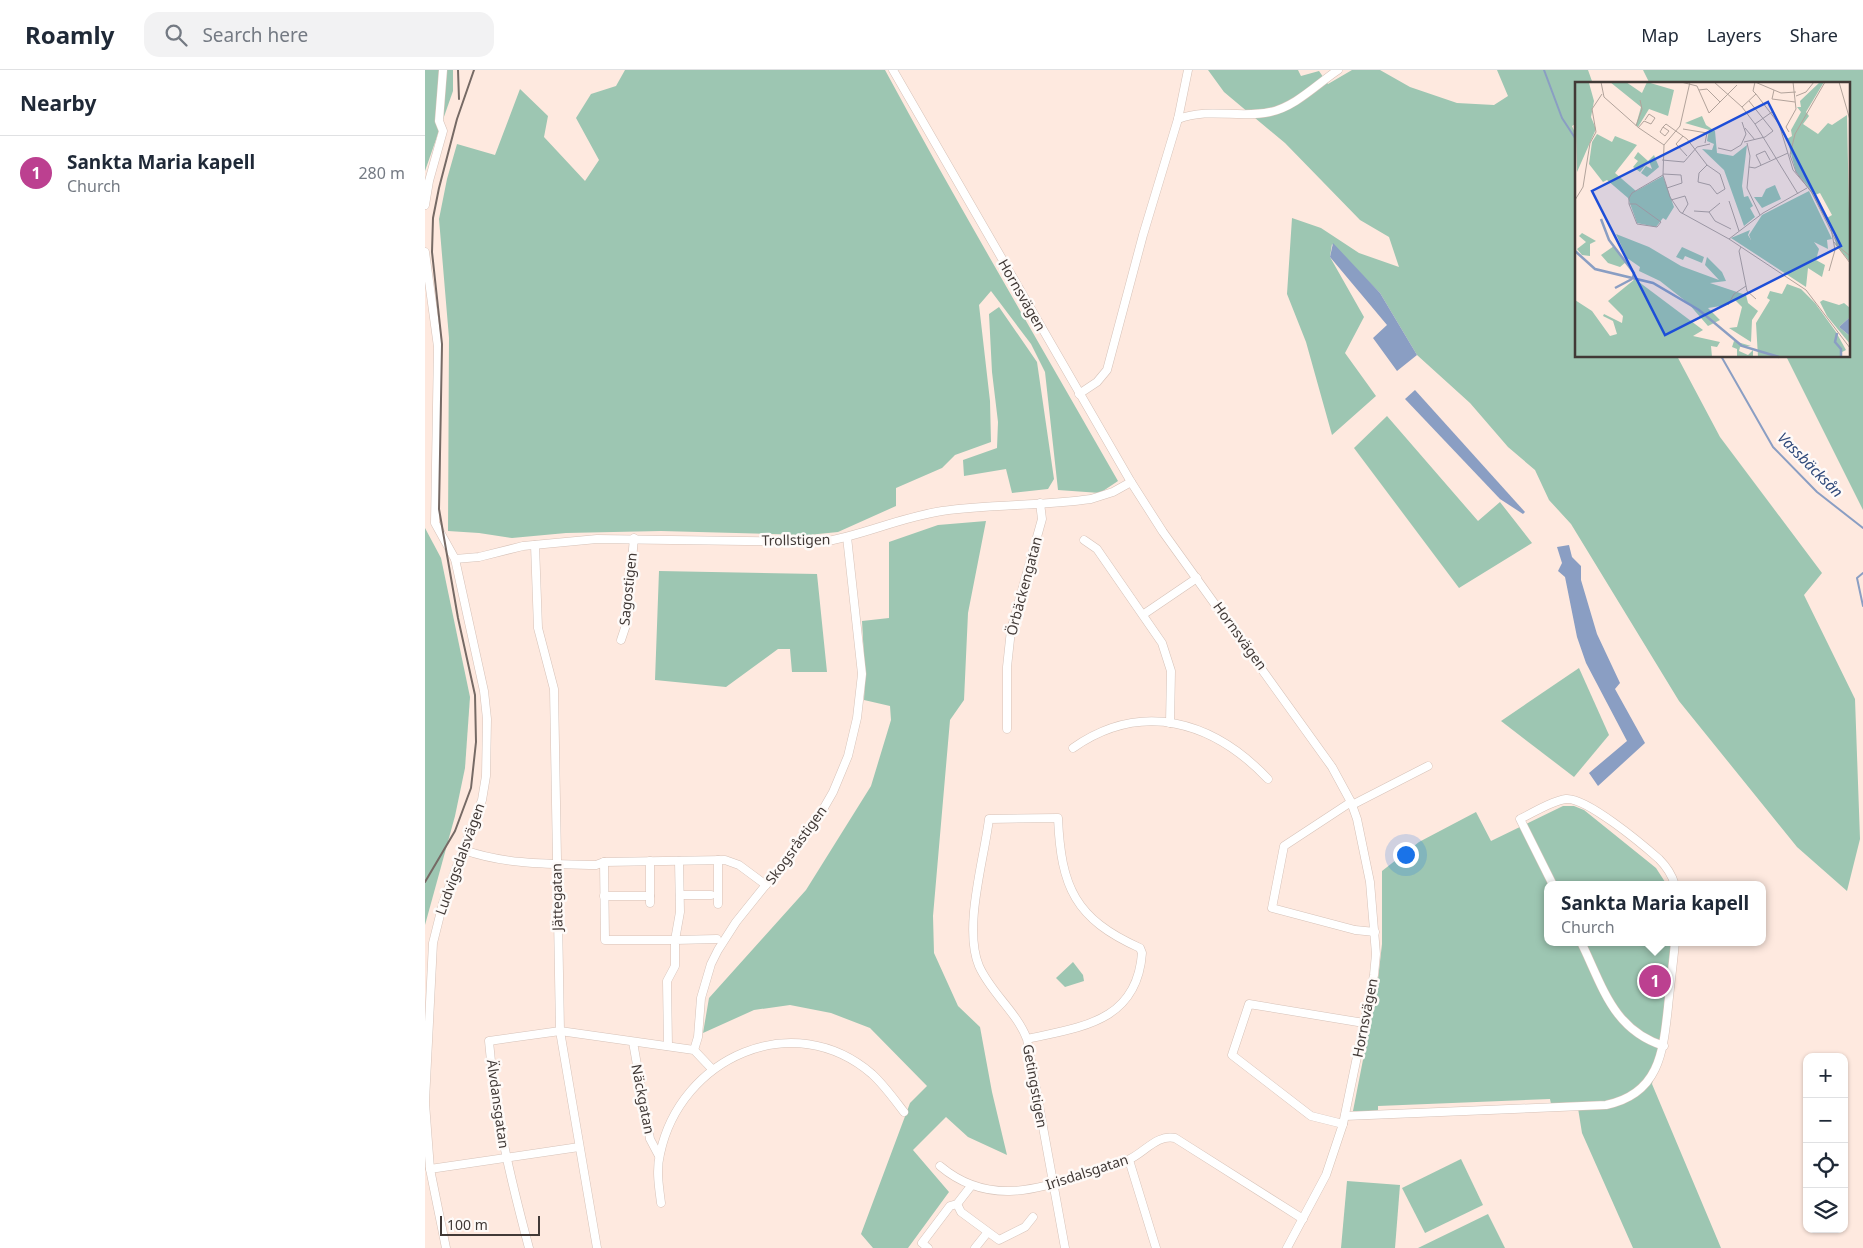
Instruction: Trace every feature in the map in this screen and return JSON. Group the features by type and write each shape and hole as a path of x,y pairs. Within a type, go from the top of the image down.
{"street":[{"path":"425,205 429,181 443,131 439,121 443,70"},
{"name":"Hornsvägen","path":"893,70 1131,482 1197,578 1302,723 1332,767 1352,803 1367,864 1375,932 1374,975 1345,1116 1327,1175 1287,1248"},
{"path":"1079,394 1097,382 1107,370 1143,235 1178,119 1187,70"},
{"path":"1178,119 1195,113 1258,114 1280,109 1338,70"},
{"name":"Ludvigsdalsvägen","path":"425,252 438,347 435,523 455,559 485,691 487,718 486,776 482,800 443,903 433,943 425,1102 430,1170 446,1248"},
{"name":"Trollstigen","path":"455,559 535,545 597,539 823,542 847,537 911,517 941,511 1097,498 1131,482"},
{"name":"Örbäckengatan","path":"1007,729 1007,667 1011,630 1042,519 1040,503"},
{"name":"Skogsråstigen","path":"694,1050 698,1037 701,998 711,964 735,922 802,841 823,810 842,773 853,737 860,695 861,654 847,537"},
{"name":"Sagostigen","path":"621,640 626,625 634,538"},
{"path":"1084,540 1097,549 1163,643 1171,670 1172,706 1169,723"},
{"name":"Jättegatan","path":"535,545 538,628 553,689 560,1031 597,1248"},
{"path":"1144,614 1197,578"},
{"path":"1073,748 1093,734 1105,729 1137,723 1169,723 1194,729 1222,741 1249,759 1268,779"},
{"path":"1375,932 1355,930 1272,908 1284,846 1352,803 1428,766"},
{"path":"1551,881 1520,819 1566,799 1579,801 1591,807 1651,853 1666,868 1673,881"},
{"name":"Getingstigen","path":"1027,1039 1082,1027 1108,1016 1118,1008 1133,987 1142,953 1140,948 1109,932 1095,921 1069,887 1061,860 1058,818 989,818 974,914 973,940 979,965 1019,1020 1027,1039 1065,1248"},
{"path":"464,850 497,859 557,864 596,865 604,862 732,861 766,885"},
{"path":"717,860 717,904"},
{"path":"604,896 650,900 650,861"},
{"path":"667,1046 667,981 675,966 675,940 680,912 679,861"},
{"path":"604,862 605,940 717,938"},
{"path":"680,895 711,895"},
{"path":"1583,946 1622,1022 1640,1037 1664,1046"},
{"path":"1345,1116 1617,1102 1642,1088 1655,1071 1664,1046 1675,946"},
{"path":"1343,1124 1311,1116 1231,1056 1249,1004 1364,1023"},
{"name":"Älvdansgatan","path":"529,1248 505,1158 492,1078 489,1041 560,1031 694,1050"},
{"name":"Näckgatan","path":"633,1042 650,1139 659,1156"},
{"path":"661,1203 659,1156 669,1125 678,1107 690,1090 712,1069 739,1053 767,1045 799,1044 843,1056 872,1074 904,1112"},
{"path":"694,1050 712,1069"},
{"name":"Irisdalsgatan","path":"940,1166 953,1177 971,1186 1001,1192 1053,1185 1129,1160 1163,1138 1175,1138 1303,1219"},
{"path":"430,1170 579,1147"},
{"path":"1129,1160 1156,1248"},
{"path":"928,1248 921,1243 950,1206 957,1204 971,1186"},
{"path":"957,1204 961,1212 999,1240 1025,1227 1033,1217"},
{"path":"975,1248 987,1232"}],"green space":[{"path":"425,70 453,70 453,91 425,171"},
{"path":"625,70 885,70 971,225 1118,481 1100,493 1058,490 1045,372 1031,344 991,291 979,305 990,401 991,442 955,455 942,468 896,488 896,506 838,532 808,535 661,531 566,533 512,538 448,531 449,338 439,219 447,179 457,144 495,155 520,89 548,116 544,137 585,181 599,160 576,118 591,94 616,86"},
{"path":"1208,70 1298,70 1301,76 1319,71 1328,84 1352,70 1380,70 1410,87 1457,103 1494,105 1508,96 1497,70 1588,70 1592,82 1575,82 1575,124 1572,126 1575,133 1575,358 1678,358 1720,437 1822,573 1804,595 1855,699 1860,839 1847,891 1797,847 1679,701 1571,524 1549,500 1535,470 1508,447 1470,403 1417,355 1380,293 1332,244 1330,257 1364,317 1345,353 1376,396 1332,435 1306,342 1287,294 1292,218 1321,228 1359,253 1399,267 1389,237 1360,220 1285,143 1224,92"},
{"path":"1643,70 1863,70 1863,510 1787,358 1851,358 1851,82 1649,82"},
{"path":"999,307 1037,362 1054,479 1048,489 1012,493 1006,469 964,476 963,460 997,448 998,422 992,372 989,314"},
{"path":"1387,416 1478,521 1500,502 1532,543 1459,588 1354,448"},
{"path":"986,521 968,613 964,700 950,720 933,916 934,953 958,1006 980,1027 992,1092 1007,1155 968,1137 946,1117 913,1150 949,1192 908,1248 873,1248 861,1234 910,1103 927,1086 870,1028 831,1013 790,1005 754,1010 703,1033 709,998 806,890 871,786 891,720 890,706 864,700 865,676 862,621 889,618 889,542 938,525"},
{"path":"425,528 441,558 470,697 465,768 455,816 425,925"},
{"path":"659,571 817,574 827,672 792,672 790,649 778,649 726,687 655,680"},
{"path":"1579,668 1609,735 1574,777 1501,721"},
{"path":"1563,806 1574,806 1584,810 1656,868 1664,881 1544,881 1544,946 1673,946 1660,1053 1652,1084 1721,1248 1633,1248 1582,1133 1577,1102 1551,1104 1550,1099 1378,1106 1378,1111 1353,1111 1377,988 1382,944 1382,871 1419,842 1476,812 1491,841"},
{"path":"1073,962 1083,975 1084,981 1065,987 1056,978"},
{"path":"1461,1159 1483,1205 1425,1233 1402,1188"},
{"path":"1347,1181 1400,1185 1395,1248 1341,1248"},
{"path":"1488,1214 1505,1248 1418,1248"}],"water":[{"path":"1333,243 1380,293 1417,355 1397,371 1373,338 1387,325 1330,257"},
{"path":"1415,390 1525,512 1523,514 1500,499 1405,399"},
{"path":"1569,545 1572,557 1581,566 1581,580 1597,634 1620,683 1615,689 1645,743 1598,786 1589,773 1627,741 1586,663 1577,637 1565,577 1558,571 1562,563 1557,547"}],"waterway":[{"name":"Vassbäcksån","path":"1544,70 1562,118 1575,138"},
{"name":"Vassbäcksån","path":"1722,358 1773,447 1817,492 1863,528"},
{"path":"1863,573 1857,578 1863,606"}],"railway":[{"path":"458,70 459,99"},
{"path":"425,882 455,831 471,788 476,742 475,695 458,618 439,509 442,344 432,252 433,218 439,188 457,119 474,70"}],"place":[{"name":"Sankta Maria kapell","path":"1655,981"}]}
